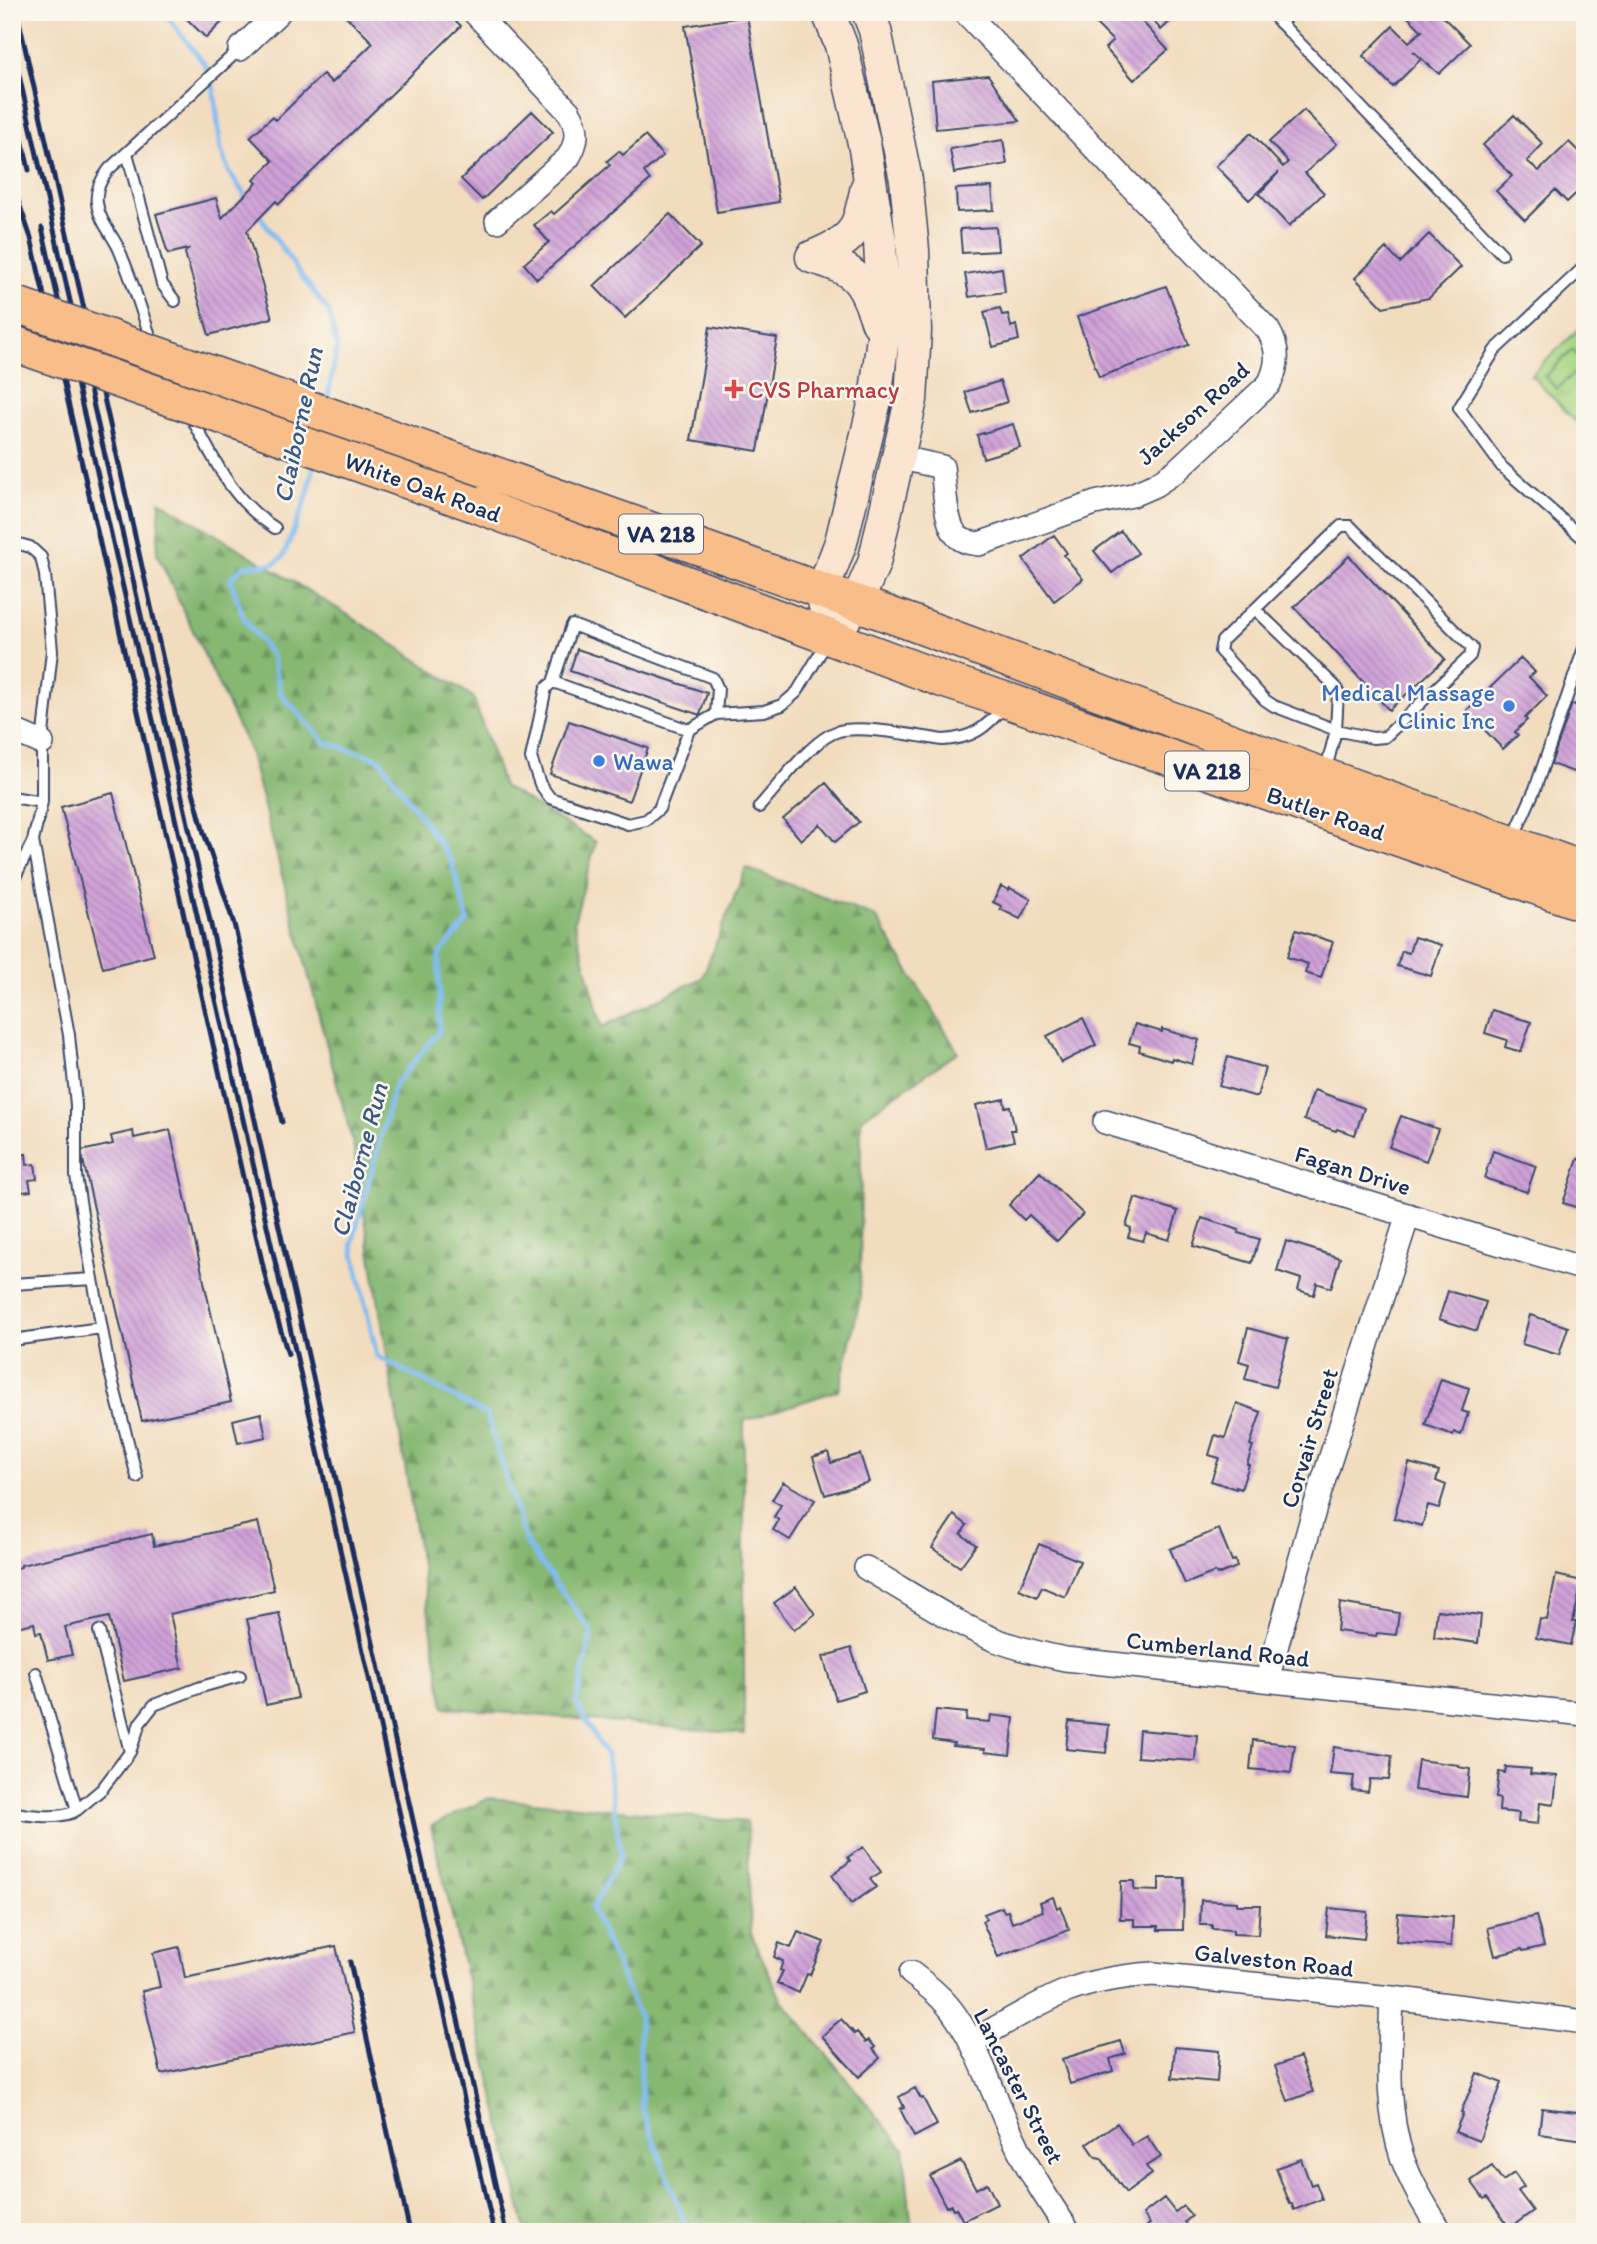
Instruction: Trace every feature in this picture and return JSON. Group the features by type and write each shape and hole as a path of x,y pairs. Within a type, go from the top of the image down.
{"main road":[{"path":"828,12 841,44 870,177 881,260 883,337 872,414 841,542 822,592 831,637"},
{"path":"831,637 856,604 874,564 911,400 915,331 913,250 906,180 875,30 868,12"},
{"path":"870,177 861,214 850,237 842,244 813,257 836,263 856,277 867,294 883,337"},
{"name":"White Oak Road","path":"12,303 822,592"},
{"name":"White Oak Road","path":"12,343 474,504 831,637"},
{"name":"VA 218","path":"822,592 856,604"},
{"name":"Butler Road","path":"856,604 907,621 1585,904"},
{"name":"Butler Road","path":"831,637 944,680 1009,701 1316,791 1511,843 1585,870"}],"street":[{"path":"240,49 279,12"},
{"path":"474,12 569,112 577,134 575,147 568,158 497,220"},
{"name":"Jackson Road","path":"897,457 942,467 950,524 956,536 965,542 979,544 1095,503 1132,495 1155,485 1175,471 1260,393 1276,372 1278,355 1268,330 965,12"},
{"path":"12,730 41,743"},
{"name":"Fagan Drive","path":"1105,1122 1585,1269"},
{"name":"Corvair Street","path":"1267,1680 1315,1507 1408,1215"},
{"name":"Cumberland Road","path":"866,1568 993,1639 1065,1659 1585,1714"},
{"name":"Lancaster Street","path":"911,1973 936,1992 957,2017 971,2042 1015,2143 1069,2232"},
{"name":"Galveston Road","path":"971,2042 1066,1991 1128,1976 1153,1975 1392,1998 1585,2022"},
{"path":"1392,1998 1390,2081 1394,2123 1403,2159 1422,2201 1441,2232"}],"lane":[{"path":"1270,12 1502,254"},
{"path":"1280,23 1291,12"},
{"path":"165,371 158,359 117,245 99,215 97,190 102,177 240,49"},
{"path":"127,153 162,284 175,301"},
{"path":"1585,266 1495,350 1458,408 1502,467 1585,540"},
{"path":"172,383 232,490 254,515 275,528"},
{"path":"1346,525 1472,648 1470,656 1385,737 1373,738 1336,730 1265,700 1220,651 1222,641 1341,526 1346,525"},
{"path":"12,542 30,547 41,556 52,651 41,743 42,802 33,841 12,883"},
{"path":"1255,609 1336,687 1338,692 1336,730 1316,791"},
{"path":"716,714 718,689 713,678 572,625 554,682 546,688 531,758 540,784 550,798 628,824 646,820 659,809 689,730 716,714 764,711 782,705 797,692 831,637"},
{"path":"1511,843 1535,789 1585,645"},
{"path":"554,682 689,730"},
{"path":"759,807 817,744 838,731 853,729 943,740 957,739 986,727 1009,701"},
{"path":"12,797 42,802"},
{"path":"33,841 69,1035 76,1105 76,1176 109,1368 137,1477"},
{"path":"12,1284 93,1279"},
{"path":"12,1340 102,1328"},
{"path":"99,1631 130,1752"},
{"path":"36,1672 77,1810"},
{"path":"12,1812 29,1816 71,1815 102,1788 130,1752 140,1723 154,1705 240,1676"}],"green space":[{"path":"1585,323 1585,431 1531,375"},
{"path":"1573,350 1585,363 1557,389 1545,376"},
{"path":"160,501 350,616 473,697 503,786 596,842 574,922 602,1027 702,978 746,868 876,917 958,1052 861,1119 860,1299 839,1390 744,1421 744,1734 444,1707 353,1144 249,750 157,554"},
{"path":"489,1798 747,1822 751,1934 781,1999 904,2149 912,2232 526,2232 431,1826"}],"building":[{"path":"189,12 232,12 206,38 185,17"},
{"path":"342,12 447,12 461,26 279,204 276,201 247,231 272,318 209,335 185,253 188,249 168,254 156,214 216,198 222,218 257,183 254,180 273,161 250,137 272,117 276,120 323,74 332,83 373,43"},
{"path":"1084,12 1142,12 1138,17 1168,50 1134,80 1105,48 1113,41"},
{"path":"1146,12 1180,12 1161,30"},
{"path":"1403,12 1446,12 1442,16 1470,44 1439,74 1413,51 1421,59 1393,87 1363,56 1393,26 1409,42 1422,31"},
{"path":"747,16 779,202 717,212 685,26"},
{"path":"988,75 1020,121 936,129 932,81"},
{"path":"1304,110 1337,144 1305,173 1324,193 1289,226 1259,194 1279,172 1249,200 1216,166 1251,133 1283,167 1288,162 1269,142"},
{"path":"532,111 553,132 482,200 461,179"},
{"path":"1514,115 1543,144 1527,161 1539,171 1569,142 1585,158 1585,185 1567,202 1555,190 1525,220 1496,191 1512,176 1483,145"},
{"path":"645,136 663,156 644,172 650,180 537,279 524,264 549,242 534,225 551,211 554,214 610,165 607,161 619,151 623,155"},
{"path":"1003,140 1007,164 954,173 950,149"},
{"path":"992,187 994,210 957,212 956,189"},
{"path":"670,214 701,246 625,318 594,286"},
{"path":"996,227 998,251 962,253 960,229"},
{"path":"1429,234 1461,267 1429,298 1383,307 1355,278 1386,248 1400,263"},
{"path":"1002,268 1005,292 969,297 965,274"},
{"path":"1166,286 1189,345 1099,377 1077,317"},
{"path":"1000,308 1002,315 1008,314 1011,327 1016,325 1019,340 993,347 984,312"},
{"name":"CVS Pharmacy","path":"710,327 777,338 758,451 691,440"},
{"path":"1000,381 1007,402 972,413 965,392"},
{"path":"1013,424 1020,447 983,458 977,435"},
{"path":"1121,531 1138,553 1112,573 1094,551"},
{"path":"1054,535 1067,553 1064,555 1083,579 1054,601 1023,559"},
{"path":"1349,556 1445,659 1389,710 1294,607"},
{"name":"Wawa","path":"577,649 707,693 700,715 570,671"},
{"path":"1521,658 1535,672 1529,677 1547,696 1525,718 1527,720 1515,732 1518,735 1503,749 1477,722 1474,725 1468,719 1471,715 1467,710"},
{"path":"1572,704 1585,708 1585,776 1551,764"},
{"name":"Wawa","path":"569,721 648,748 629,801 550,774"},
{"path":"826,783 859,822 835,842 820,824 801,840 783,819"},
{"path":"113,793 154,955 103,968 61,807"},
{"path":"1001,886 1031,899 1020,919 1000,909 1001,906 993,902"},
{"path":"1296,930 1333,942 1321,978 1305,973 1308,964 1287,957"},
{"path":"1414,937 1441,945 1431,976 1397,966 1402,951 1409,953"},
{"path":"1492,1010 1531,1022 1521,1052 1505,1047 1507,1040 1485,1033"},
{"path":"1083,1018 1096,1045 1061,1063 1047,1036"},
{"path":"1135,1024 1199,1040 1192,1064 1139,1051 1140,1046 1129,1043"},
{"path":"1228,1057 1265,1068 1257,1097 1219,1086"},
{"path":"1314,1090 1364,1108 1355,1135 1304,1120"},
{"path":"1004,1099 1005,1107 1010,1106 1015,1130 1011,1130 1014,1141 986,1148 976,1105"},
{"path":"1401,1116 1438,1129 1426,1161 1389,1147"},
{"path":"170,1130 231,1402 142,1421 81,1151 113,1144 111,1136 133,1131 134,1138"},
{"path":"1493,1151 1536,1166 1527,1192 1484,1178"},
{"path":"26,1154 27,1165 35,1164 37,1179 29,1180 31,1191 12,1193 12,1156"},
{"path":"1578,1159 1585,1161 1585,1210 1563,1203"},
{"path":"1040,1172 1083,1214 1057,1241 1029,1215 1024,1220 1009,1205"},
{"path":"1135,1198 1178,1211 1169,1240 1146,1233 1143,1241 1128,1237 1131,1228 1126,1226"},
{"path":"1202,1218 1259,1239 1252,1263 1193,1246"},
{"path":"1286,1241 1340,1258 1331,1288 1317,1283 1314,1295 1298,1290 1301,1279 1277,1271"},
{"path":"1448,1291 1486,1302 1477,1331 1439,1319"},
{"path":"1530,1315 1568,1327 1559,1355 1522,1344"},
{"path":"1248,1328 1288,1339 1275,1387 1245,1379 1249,1364 1239,1361"},
{"path":"1441,1379 1469,1388 1462,1411 1468,1413 1461,1435 1454,1432 1453,1435 1425,1425"},
{"path":"1237,1403 1261,1412 1250,1445 1253,1446 1241,1489 1211,1481 1219,1458 1209,1455 1215,1435 1225,1438"},
{"path":"261,1413 266,1437 238,1443 233,1420"},
{"path":"828,1452 831,1463 860,1454 869,1482 825,1495 813,1457"},
{"path":"1409,1463 1439,1471 1436,1481 1446,1485 1439,1508 1428,1505 1422,1526 1394,1518"},
{"path":"783,1482 815,1500 790,1540 773,1530 779,1520 774,1517 781,1505 772,1500"},
{"path":"954,1515 967,1525 961,1534 976,1545 960,1567 932,1548"},
{"path":"258,1522 274,1590 170,1614 182,1668 124,1681 109,1617 65,1627 72,1655 48,1660 41,1632 36,1633 34,1623 12,1628 12,1569 21,1565 152,1534 154,1546"},
{"path":"1219,1529 1237,1567 1185,1584 1170,1549"},
{"path":"1039,1544 1080,1561 1065,1597 1042,1587 1037,1597 1019,1589"},
{"path":"1556,1575 1582,1581 1571,1645 1536,1638 1540,1619 1547,1620"},
{"path":"796,1587 815,1614 794,1630 774,1603"},
{"path":"1340,1603 1399,1613 1396,1635 1377,1633 1376,1636 1337,1631"},
{"path":"1437,1610 1481,1615 1478,1643 1434,1637"},
{"path":"279,1613 298,1698 266,1705 247,1619"},
{"path":"851,1648 865,1691 836,1700 823,1657"},
{"path":"936,1710 967,1713 966,1720 990,1722 991,1715 1014,1718 1010,1755 933,1740"},
{"path":"1069,1721 1109,1725 1106,1753 1066,1749"},
{"path":"1139,1730 1197,1735 1195,1761 1137,1757"},
{"path":"1253,1740 1295,1745 1291,1773 1250,1769"},
{"path":"1334,1747 1392,1756 1389,1780 1370,1779 1368,1792 1352,1790 1354,1776 1330,1774"},
{"path":"1418,1760 1470,1769 1467,1797 1414,1790"},
{"path":"1506,1767 1531,1769 1530,1774 1557,1776 1554,1804 1540,1802 1538,1824 1518,1822 1519,1813 1499,1811 1500,1799 1496,1798 1499,1772 1505,1773"},
{"path":"863,1847 881,1872 870,1879 876,1887 851,1904 832,1875 850,1861 848,1857"},
{"path":"1159,1878 1184,1878 1183,1930 1134,1926 1134,1919 1120,1919 1121,1881 1134,1881 1134,1890 1159,1891"},
{"path":"1053,1897 1057,1908 1060,1906 1069,1930 998,1957 982,1921 987,1919 984,1914 1002,1907 1004,1912 1008,1911 1012,1923 1043,1911 1040,1902"},
{"path":"1201,1900 1260,1905 1258,1935 1233,1934 1233,1930 1212,1929 1212,1925 1200,1925"},
{"path":"1329,1908 1367,1912 1364,1939 1326,1935"},
{"path":"1398,1913 1453,1917 1451,1946 1396,1942"},
{"path":"1536,1916 1544,1946 1495,1956 1488,1928"},
{"path":"798,1932 824,1942 799,1993 777,1983 783,1971 780,1970 783,1961 774,1957 779,1943 791,1948"},
{"path":"336,1946 355,2032 161,2074 142,1991 160,1987 153,1953 179,1947 185,1978"},
{"path":"841,2019 855,2034 857,2032 866,2042 869,2040 880,2058 859,2077 822,2036"},
{"path":"1121,2041 1125,2054 1110,2059 1113,2071 1070,2084 1062,2059"},
{"path":"1175,2047 1219,2051 1217,2082 1172,2078"},
{"path":"1300,2057 1313,2092 1288,2101 1275,2066"},
{"path":"1477,2073 1502,2083 1479,2141 1455,2132"},
{"path":"915,2088 937,2125 914,2137 900,2109 904,2107 899,2097"},
{"path":"1542,2108 1585,2113 1585,2140 1539,2134"},
{"path":"1117,2123 1132,2145 1147,2136 1161,2157 1146,2166 1152,2174 1126,2193 1101,2158 1096,2157 1087,2144"},
{"path":"1301,2159 1311,2185 1316,2183 1322,2199 1294,2210 1276,2168"},
{"path":"961,2161 976,2189 987,2183 997,2204 963,2221 956,2208 953,2209 951,2205 946,2207 930,2176"},
{"path":"1492,2166 1503,2181 1514,2173 1524,2187 1518,2191 1533,2211 1510,2228 1471,2181"},
{"path":"1164,2198 1175,2212 1183,2206 1192,2216 1185,2222 1192,2232 1151,2232 1147,2226 1150,2224 1143,2214"}],"waterway":[{"name":"Claiborne Run","path":"164,12 205,65 214,89 221,150 229,172 248,200"},
{"name":"Claiborne Run","path":"258,213 329,312 337,347 327,402"},
{"name":"Claiborne Run","path":"315,460 307,497 283,557 274,564 244,566 230,579 245,620 272,656 281,694 325,742 380,759 451,860 468,921 439,955 439,1032 395,1084 352,1244 377,1356 487,1415 526,1543 592,1632 576,1703 607,1757 621,1855 592,1909 639,2016 642,2108 688,2232"}],"railway":[{"path":"17,12 191,784 234,924 282,1122"},
{"path":"12,44 506,2232"},
{"path":"12,95 29,170"},
{"path":"12,183 31,238 268,1288 288,1354"},
{"path":"42,228 494,2232"},
{"path":"350,1962 410,2232"}],"place":[{"name":"CVS Pharmacy","path":"734,389"},
{"name":"Medical Massage Clinic Inc","path":"1509,706"},
{"name":"Wawa","path":"599,761"}]}
